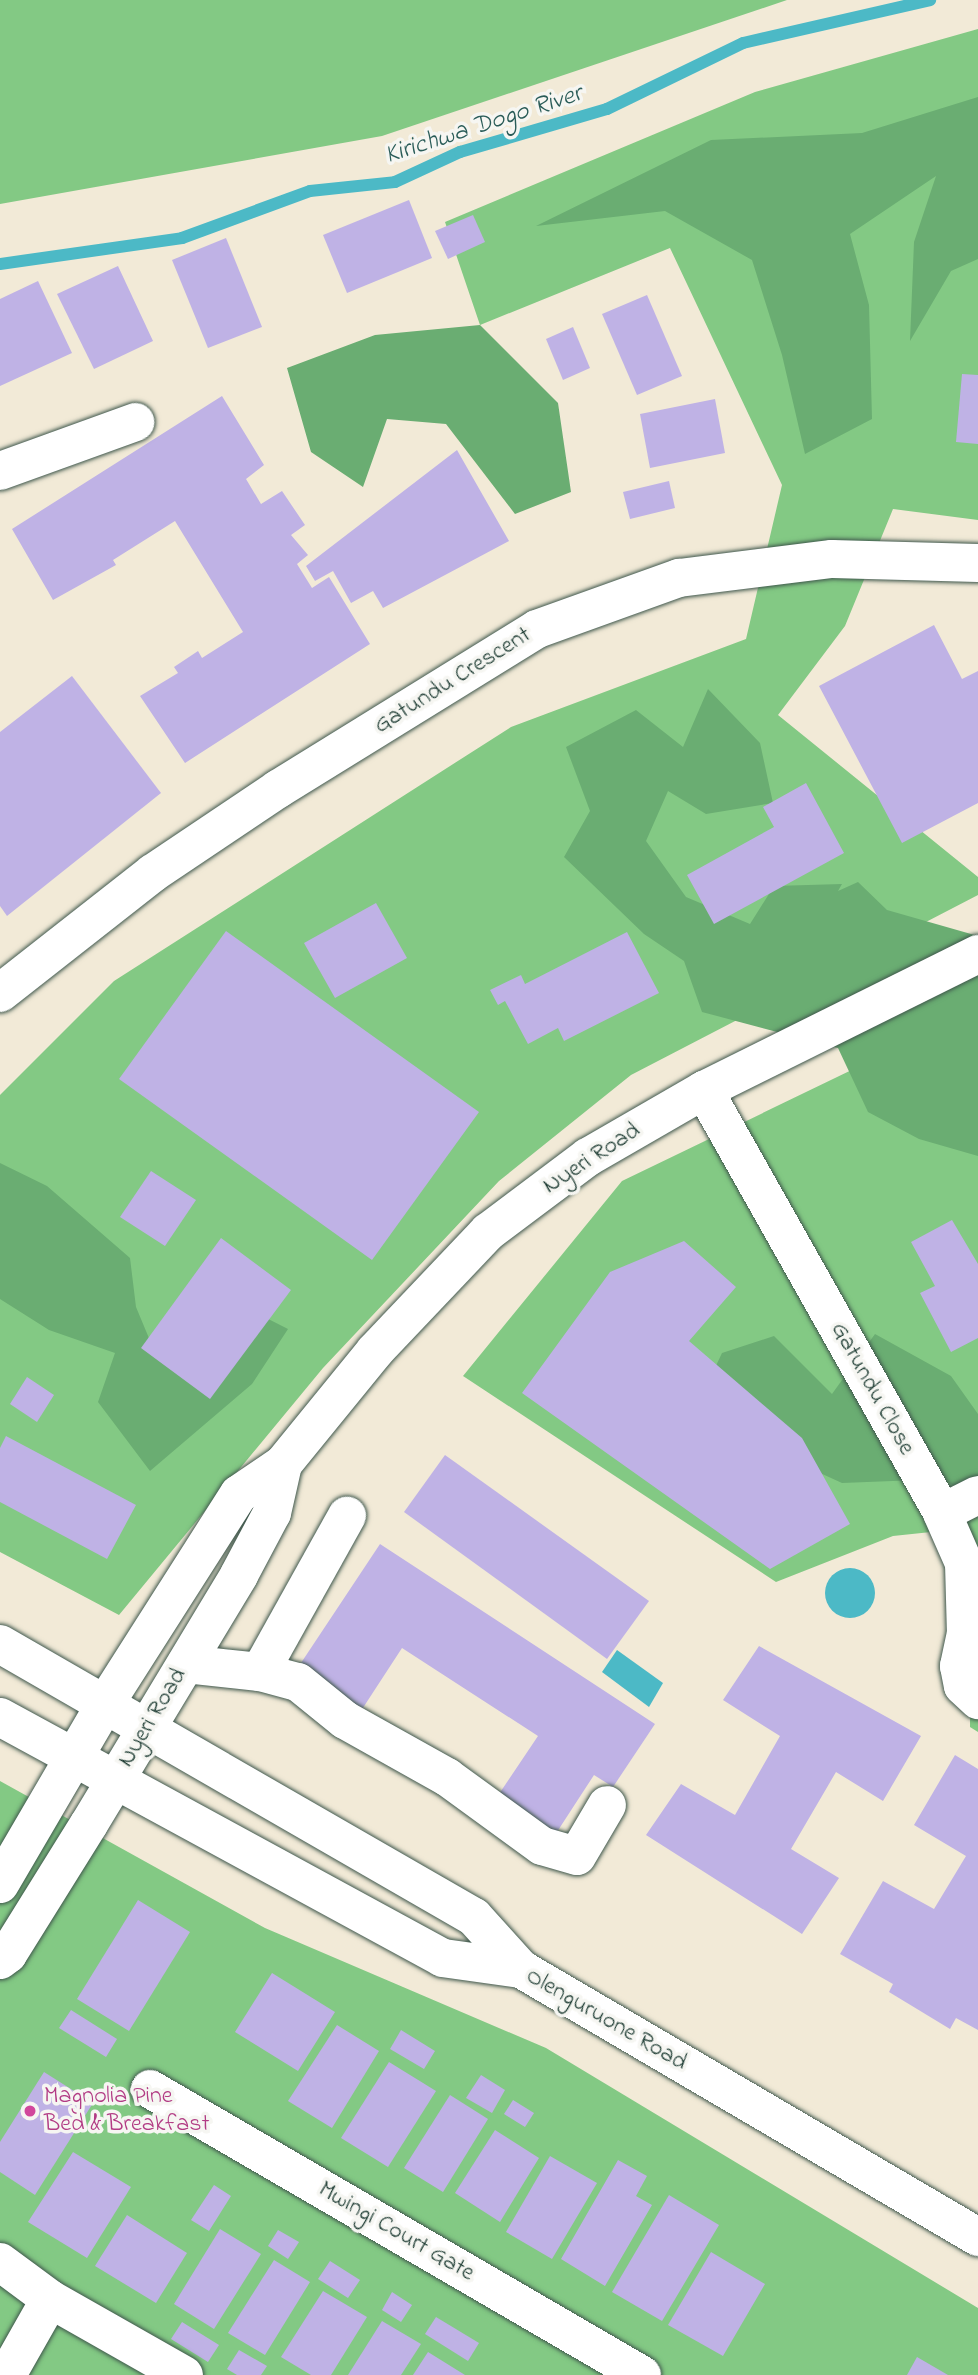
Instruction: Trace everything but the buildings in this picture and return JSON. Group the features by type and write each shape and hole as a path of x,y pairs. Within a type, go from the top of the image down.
{"street":[{"path":"0,471 135,422"},
{"name":"Gatundu Crescent","path":"0,993 153,873 278,789 537,629 679,578 832,559 978,563"},
{"name":"Nyeri Road","path":"0,1884 105,1704 239,1494 283,1464 375,1351 488,1232 588,1157 704,1090 978,954"},
{"name":"Gatundu Close","path":"704,1090 942,1513 964,1563 966,1633 959,1666 963,1686 978,1700"},
{"name":"Nyeri Road","path":"0,1960 8,1954 186,1664 272,1513 283,1464"},
{"path":"942,1513 978,1495"},
{"path":"260,1672 347,1516"},
{"path":"0,1644 474,1917 521,1969"},
{"path":"186,1664 260,1672 298,1682 345,1720 447,1777 542,1846 577,1856 607,1805"},
{"name":"Olenguruone Road","path":"0,1717 443,1958 521,1969 978,2237"},
{"name":"Mwingi Court Gate","path":"150,2089 642,2375"},
{"path":"0,2262 50,2299 184,2375"},
{"path":"7,2375 50,2299"}],"green space":[{"path":"0,0 787,0 382,136 0,204"},
{"path":"978,29 978,520 893,509 845,626 778,715 978,877 978,895 631,1075 499,1181 323,1368 119,1615 0,1552 0,1095 114,981 511,727 746,639 782,485 670,248 480,325 445,222 755,92"},
{"path":"978,97 978,259 951,271 910,341 914,242 936,176 850,234 869,305 872,419 805,454 782,355 752,260 665,211 536,226 711,140 862,133"},
{"path":"480,325 558,403 571,492 515,514 446,424 387,419 363,487 311,452 287,368 375,335"},
{"path":"708,689 760,743 773,803 706,814 668,791 646,841 686,897 750,924 774,886 842,884 838,891 858,882 887,910 978,936 978,1156 919,1139 868,1112 838,1048 702,1012 684,961 644,934 564,857 590,811 566,747 636,710 683,747"},
{"path":"978,1009 978,1732 970,1727 969,1528 893,1536 776,1582 463,1376 622,1181"},
{"path":"0,1163 47,1186 130,1258 136,1307 156,1355 237,1303 288,1329 252,1384 150,1471 98,1402 115,1353 49,1330 0,1299"},
{"path":"875,1334 951,1376 978,1414 978,1501 943,1479 842,1483 774,1452 679,1444 722,1353 774,1336 832,1394"},
{"path":"0,1781 265,1928 546,2048 978,2308 978,2375 0,2375"}],"water":[{"path":"850,1568 867,1576 875,1593 867,1610 850,1618 833,1610 825,1593 833,1576"},
{"path":"617,1650 663,1683 649,1707 602,1672"}],"waterway":[{"name":"Kirichwa Dogo River","path":"0,264 182,238 310,191 395,182 460,152 607,109 743,43 930,0"}],"place":[{"name":"Magnolia Pine Bed & Breakfast","path":"30,2111"}]}
